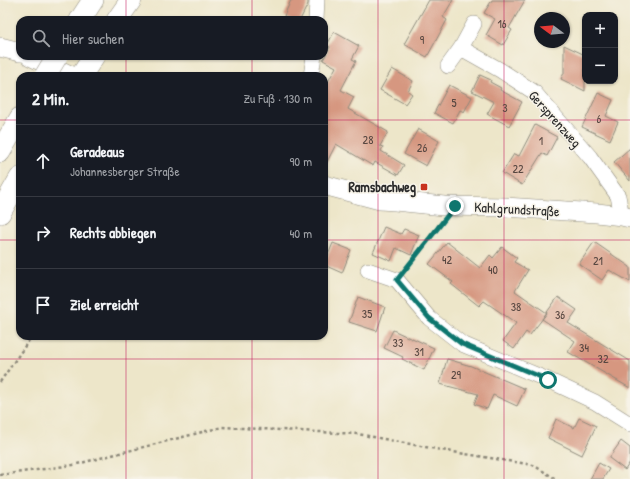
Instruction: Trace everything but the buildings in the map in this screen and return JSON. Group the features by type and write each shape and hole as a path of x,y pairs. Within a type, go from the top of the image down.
{"highway":[{"path":"83,16 93,0"},
{"path":"120,16 131,0"},
{"path":"47,72 55,60"},
{"path":"84,72 91,60"},
{"path":"0,152 16,125"},
{"path":"0,213 16,185"}],"main road":[{"path":"0,47 16,51"},
{"path":"38,60 64,72"},
{"name":"Kahlgrundstraße","path":"328,186 380,200 455,206 505,207 626,217"}],"street":[{"path":"316,16 317,0"},
{"path":"448,66 461,48 474,24"},
{"name":"Gersprenzweg","path":"461,48 500,70 534,92 590,157 618,196 626,217"},
{"path":"312,72 313,60"},
{"path":"368,270 397,280 429,318 462,344 548,380 595,402 630,424"}],"path":[{"path":"397,280 455,206"},
{"path":"0,382 29,340"},
{"path":"0,475 73,465 222,427 358,434 441,450 533,465 556,479"}],"place":[{"name":"Ramsbachweg","path":"424,187"}],"route":[{"path":"455,206 397,280 429,318 462,344 548,380"}]}
